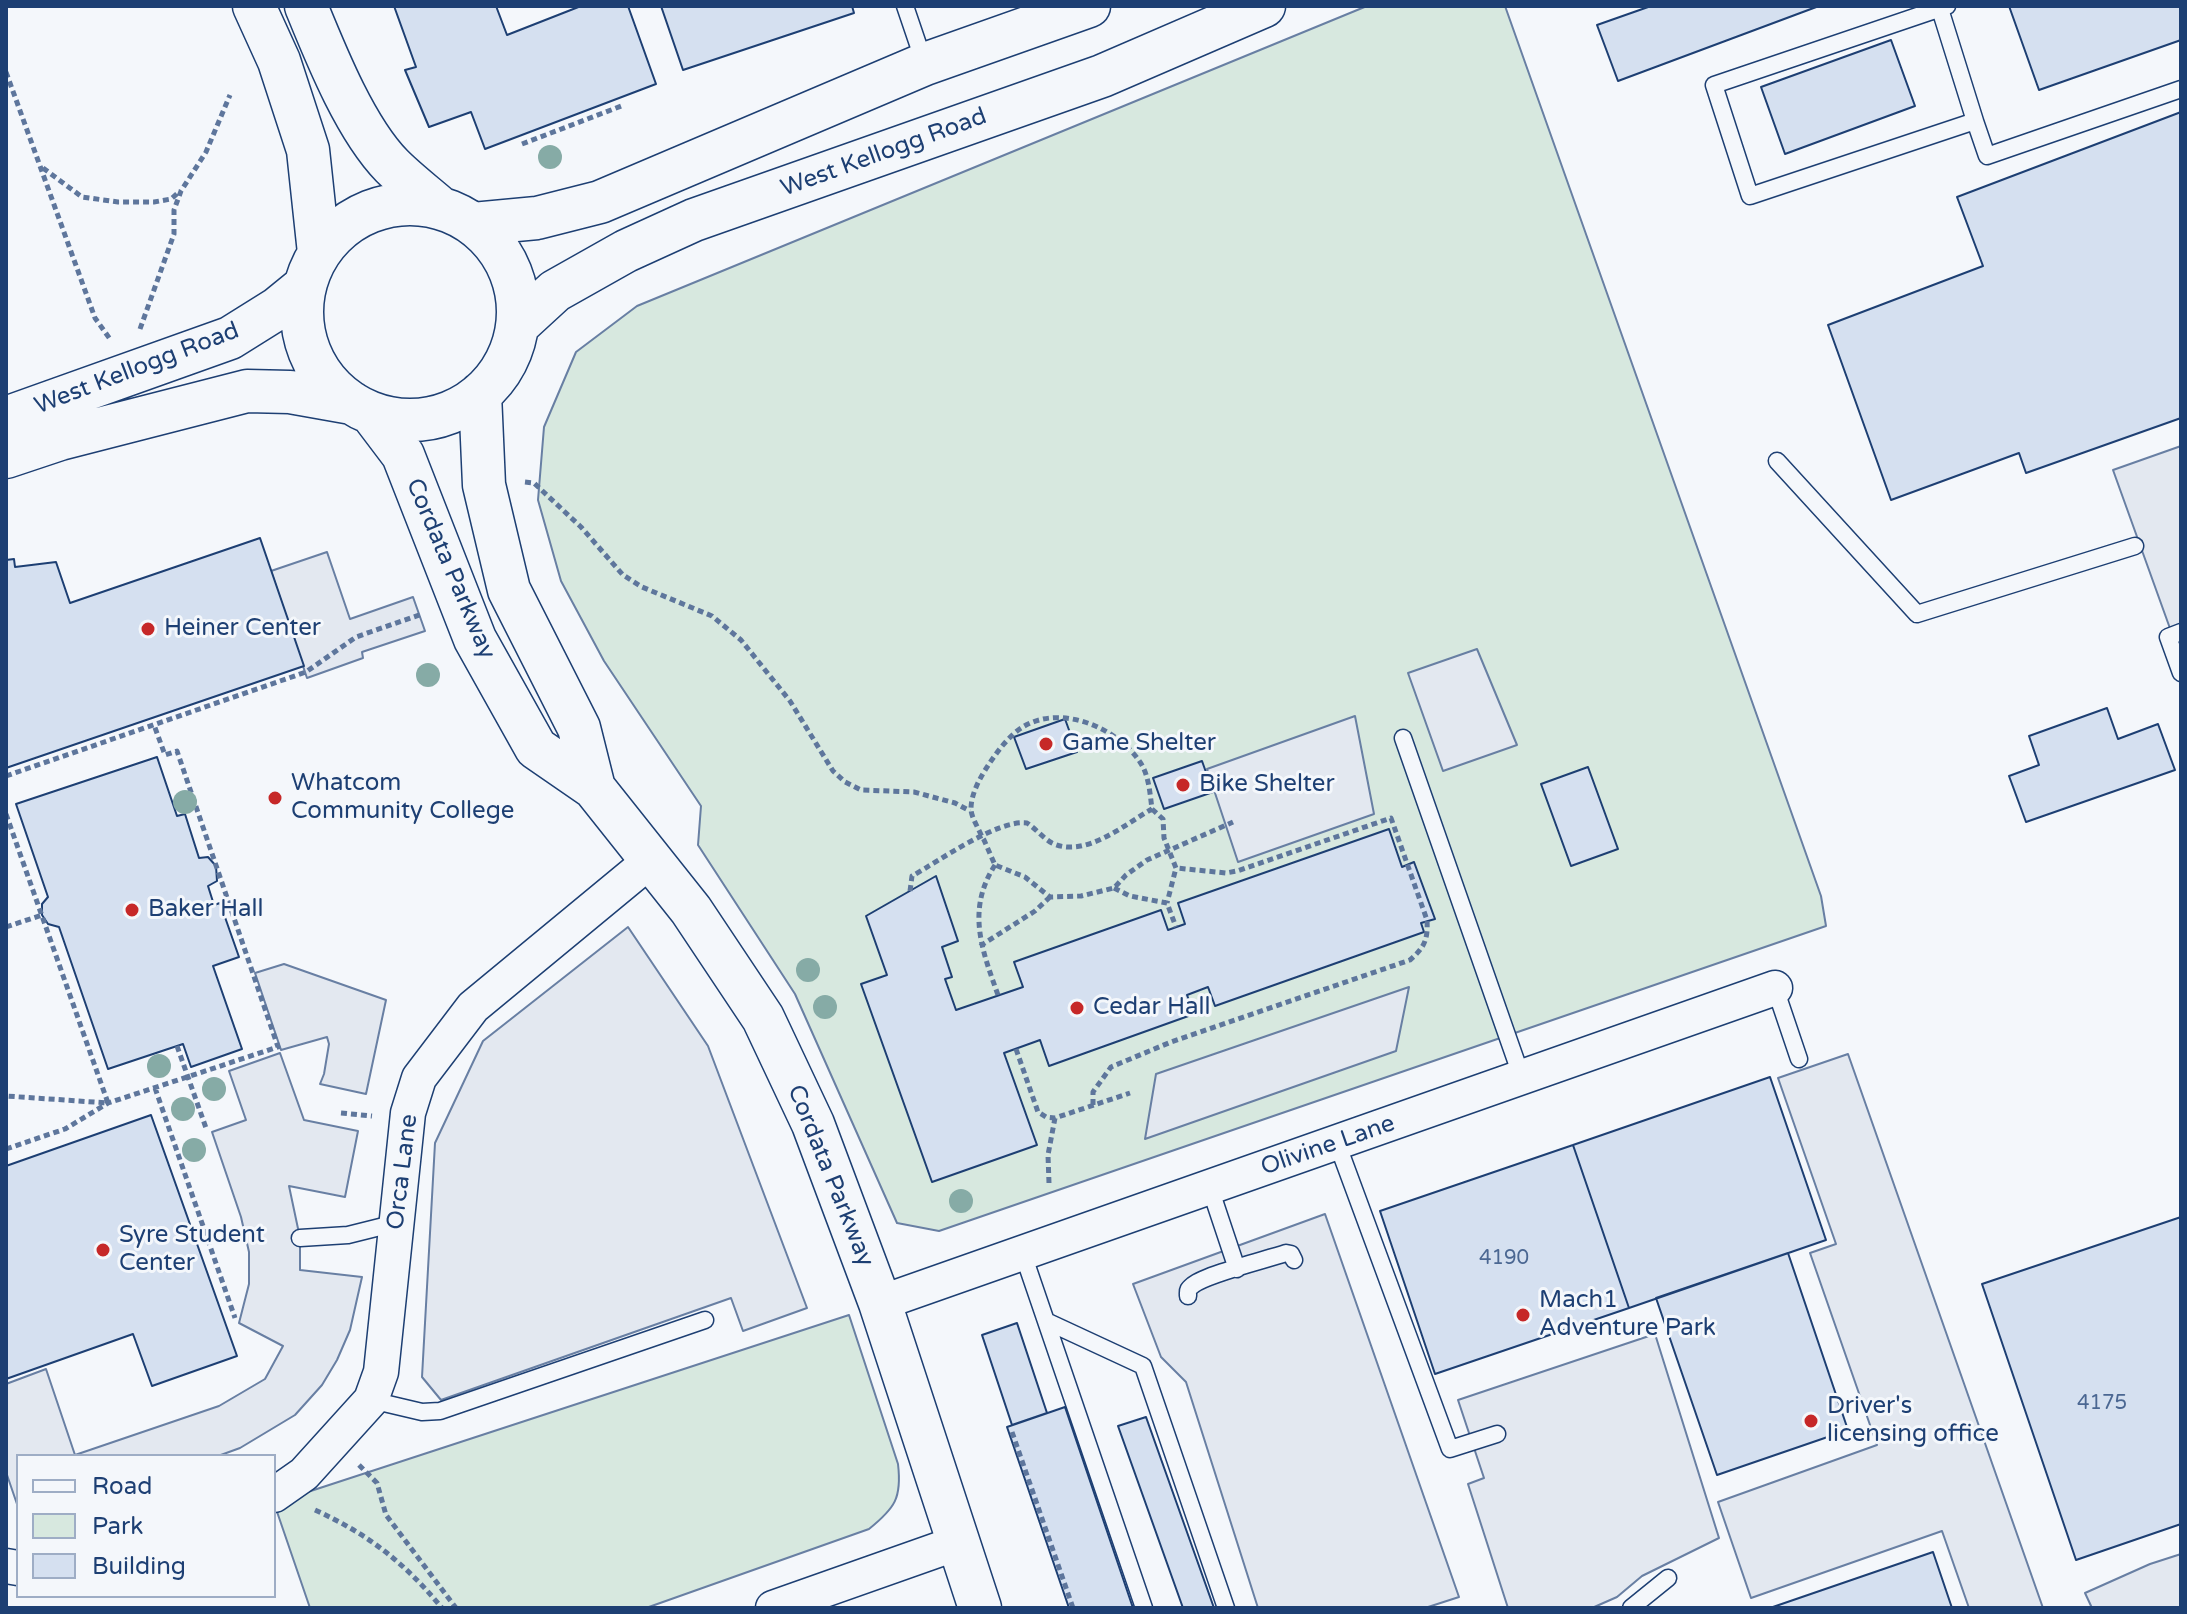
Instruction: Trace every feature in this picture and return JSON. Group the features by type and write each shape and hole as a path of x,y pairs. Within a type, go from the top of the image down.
{"street":[{"path":"254,6 279,61 308,150 312,269 301,313 305,339 315,364 331,386 362,409 401,420 429,419 456,410 480,394 506,363 518,325 517,296 509,268 495,244 391,164 364,129 322,46 306,6"},
{"path":"312,269 342,227 372,210 405,203 456,216 537,218 600,202 925,64 1089,6"},
{"name":"West Kellogg Road","path":"518,325 555,291 626,251 694,220 1102,76 1264,6"},
{"name":"West Kellogg Road","path":"6,418 230,338 278,308 312,269"},
{"name":"West Kellogg Road","path":"6,457 60,439 247,391 290,392 362,409"},
{"name":"Cordata Parkway","path":"480,394 484,485 509,590 579,728 594,788"},
{"name":"Cordata Parkway","path":"362,409 403,455 475,639 536,748 594,788 691,910 763,1018 813,1124 880,1303 980,1608"},
{"name":"Orca Lane","path":"276,1494 304,1474 371,1400 381,1372 408,1113 419,1078 473,1007 651,860"},
{"name":"Olivine Lane","path":"880,1303 1775,988"},
{"path":"773,1608 960,1542"}],"lane":[{"path":"905,6 925,64"},
{"path":"1975,121 1750,196 1714,85 1944,7 1987,156 2181,89"},
{"path":"1777,461 1917,614 2135,546"},
{"path":"2174,634 2181,673"},
{"path":"1403,738 1522,1078"},
{"path":"1775,988 1799,1059"},
{"path":"1337,1143 1450,1449 1497,1434"},
{"path":"1210,1188 1237,1269"},
{"path":"300,1238 348,1235 396,1223"},
{"path":"1188,1296 1188,1290 1194,1284 1237,1269 1286,1253 1291,1254 1294,1260"},
{"path":"1023,1254 1144,1608"},
{"path":"371,1400 422,1412 440,1411 705,1320"},
{"path":"1046,1321 1143,1366 1226,1608"},
{"path":"1631,1608 1668,1578"}],"path":[{"path":"6,72 95,318 117,347"},
{"path":"136,342 174,234 174,210 181,191 206,152 230,95"},
{"path":"522,144 624,105"},
{"path":"41,166 82,197 118,202 154,202 171,199 181,191"},
{"path":"525,482 534,483 581,527 623,575 642,587 712,616 741,640 790,701 833,771 845,782 861,790 914,792 955,803 970,811 995,865 1025,877 1050,897 1081,896 1114,888 1147,860 1233,822"},
{"path":"6,776 306,672 356,637 422,614"},
{"path":"970,811 983,773 999,749 1018,730 1037,721 1061,718 1107,731 1141,763 1152,809 1163,819 1164,838 1176,868 1167,903 1176,927"},
{"path":"6,1149 65,1129 108,1103 278,1047 177,751 165,755 154,725"},
{"path":"910,891 912,876 1005,824 1027,823 1050,842 1060,845 1087,845 1152,809"},
{"path":"6,814 108,1103"},
{"path":"1093,1105 1093,1092 1111,1067 1171,1042 1410,960 1422,949 1428,937 1427,920 1391,818 1237,871 1226,873 1176,868"},
{"path":"995,865 986,879 980,906 980,946 998,995"},
{"path":"1114,888 1130,896 1167,903"},
{"path":"980,946 1035,911 1050,897"},
{"path":"6,927 42,915"},
{"path":"177,1046 206,1128"},
{"path":"1016,1049 1038,1112 1046,1117 1055,1118 1130,1093"},
{"path":"155,1088 235,1318"},
{"path":"6,1096 108,1103"},
{"path":"341,1113 373,1116"},
{"path":"1049,1183 1048,1155 1055,1118"},
{"path":"1012,1432 1073,1608"},
{"path":"358,1464 377,1483 386,1515 456,1608"},
{"path":"310,1508 351,1526 386,1551 420,1580 442,1608"}],"green space":[{"path":"1367,6 1505,6 1821,896 1826,926 939,1231 897,1223 795,994 698,845 701,806 604,661 561,581 538,500 544,427 576,352 637,306"},
{"path":"849,1315 898,1464 899,1486 891,1508 869,1529 646,1608 310,1608 276,1502"}],"shaded area":[{"path":"2181,446 2181,659 2113,470"},
{"path":"327,552 350,619 413,597 425,631 362,652 363,658 307,678 271,571"},
{"path":"1477,649 1517,745 1443,771 1408,673"},
{"path":"1355,716 1374,814 1238,862 1207,769"},
{"path":"628,927 708,1046 807,1308 743,1331 731,1298 441,1400 422,1377 435,1143 483,1041"},
{"path":"284,964 386,1000 366,1094 320,1084 329,1044 327,1037 281,1050 255,973"},
{"path":"1409,987 1396,1051 1145,1139 1156,1074"},
{"path":"280,1053 304,1120 358,1131 345,1197 289,1186 300,1238 300,1270 362,1277 350,1330 322,1385 295,1415 240,1448 224,1454 78,1454 219,1406 265,1379 283,1346 239,1323 249,1284 249,1252 241,1217 212,1132 246,1120 229,1071"},
{"path":"1848,1054 2043,1608 1969,1608 1942,1531 1751,1598 1718,1502 1877,1445 1810,1253 1836,1244 1778,1078"},
{"path":"1325,1214 1459,1597 1425,1608 1258,1608 1186,1382 1161,1357 1133,1284"},
{"path":"1655,1334 1719,1538 1642,1576 1617,1597 1592,1608 1508,1608 1468,1484 1484,1478 1458,1400"},
{"path":"46,1369 75,1454 16,1454 16,1501 6,1472 6,1384"},
{"path":"2181,1554 2181,1608 2092,1608 2085,1593 2150,1564"}],"building":[{"path":"394,6 496,6 507,35 581,6 628,6 656,84 485,149 471,112 429,127 405,70 416,67"},
{"path":"661,6 852,6 854,13 683,70"},
{"path":"1651,6 1819,6 1618,81 1597,25"},
{"path":"2009,6 2181,6 2181,40 2039,90"},
{"path":"1891,40 1915,106 1785,154 1761,87"},
{"path":"2181,112 2181,418 2026,473 2019,453 1891,500 1828,325 1983,266 1957,197"},
{"name":"Heiner Center","path":"260,538 304,666 6,768 6,560 14,559 15,567 56,562 70,603"},
{"path":"2107,708 2118,739 2158,724 2175,770 2026,822 2009,776 2039,765 2029,736"},
{"name":"Game Shelter","path":"1065,719 1077,752 1026,769 1014,737"},
{"name":"Baker Hall","path":"157,757 177,816 185,814 199,858 208,857 216,866 217,881 208,886 214,905 220,903 239,957 213,966 242,1049 191,1067 183,1044 108,1069 59,927 48,924 42,915 42,904 48,897 16,804"},
{"name":"Bike Shelter","path":"1202,761 1213,792 1164,809 1153,778"},
{"path":"1588,767 1618,849 1571,866 1541,784"},
{"name":"Cedar Hall","path":"1389,829 1402,867 1414,862 1435,919 1421,923 1424,932 1215,1006 1208,987 1187,995 1194,1014 1049,1066 1040,1040 1004,1053 1037,1145 932,1182 861,984 887,975 866,916 936,876 958,941 942,947 952,977 945,979 956,1010 1023,987 1014,962 1161,910 1168,930 1185,924 1178,903"},
{"path":"1770,1077 1826,1240 1629,1308 1573,1145"},
{"name":"Syre Student Center","path":"151,1115 237,1356 152,1386 133,1334 6,1379 6,1166"},
{"path":"1573,1145 1629,1308 1435,1374 1380,1211"},
{"path":"2181,1217 2181,1524 2076,1560 1982,1284"},
{"path":"1788,1253 1848,1430 1717,1475 1656,1298"},
{"path":"1017,1323 1047,1413 1012,1425 982,1335"},
{"path":"1065,1407 1133,1608 1069,1608 1007,1427"},
{"path":"1146,1417 1214,1608 1183,1608 1118,1426"},
{"path":"1933,1552 1952,1608 1770,1608"}],"place":[{"name":"Heiner Center","path":"148,629"},
{"name":"Game Shelter","path":"1046,744"},
{"name":"Bike Shelter","path":"1183,785"},
{"name":"Whatcom Community College","path":"275,798"},
{"name":"Baker Hall","path":"132,910"},
{"name":"Cedar Hall","path":"1077,1008"},
{"name":"Syre Student Center","path":"103,1250"},
{"name":"Mach1 Adventure Park","path":"1523,1315"},
{"name":"Driver's licensing office","path":"1811,1421"}]}
